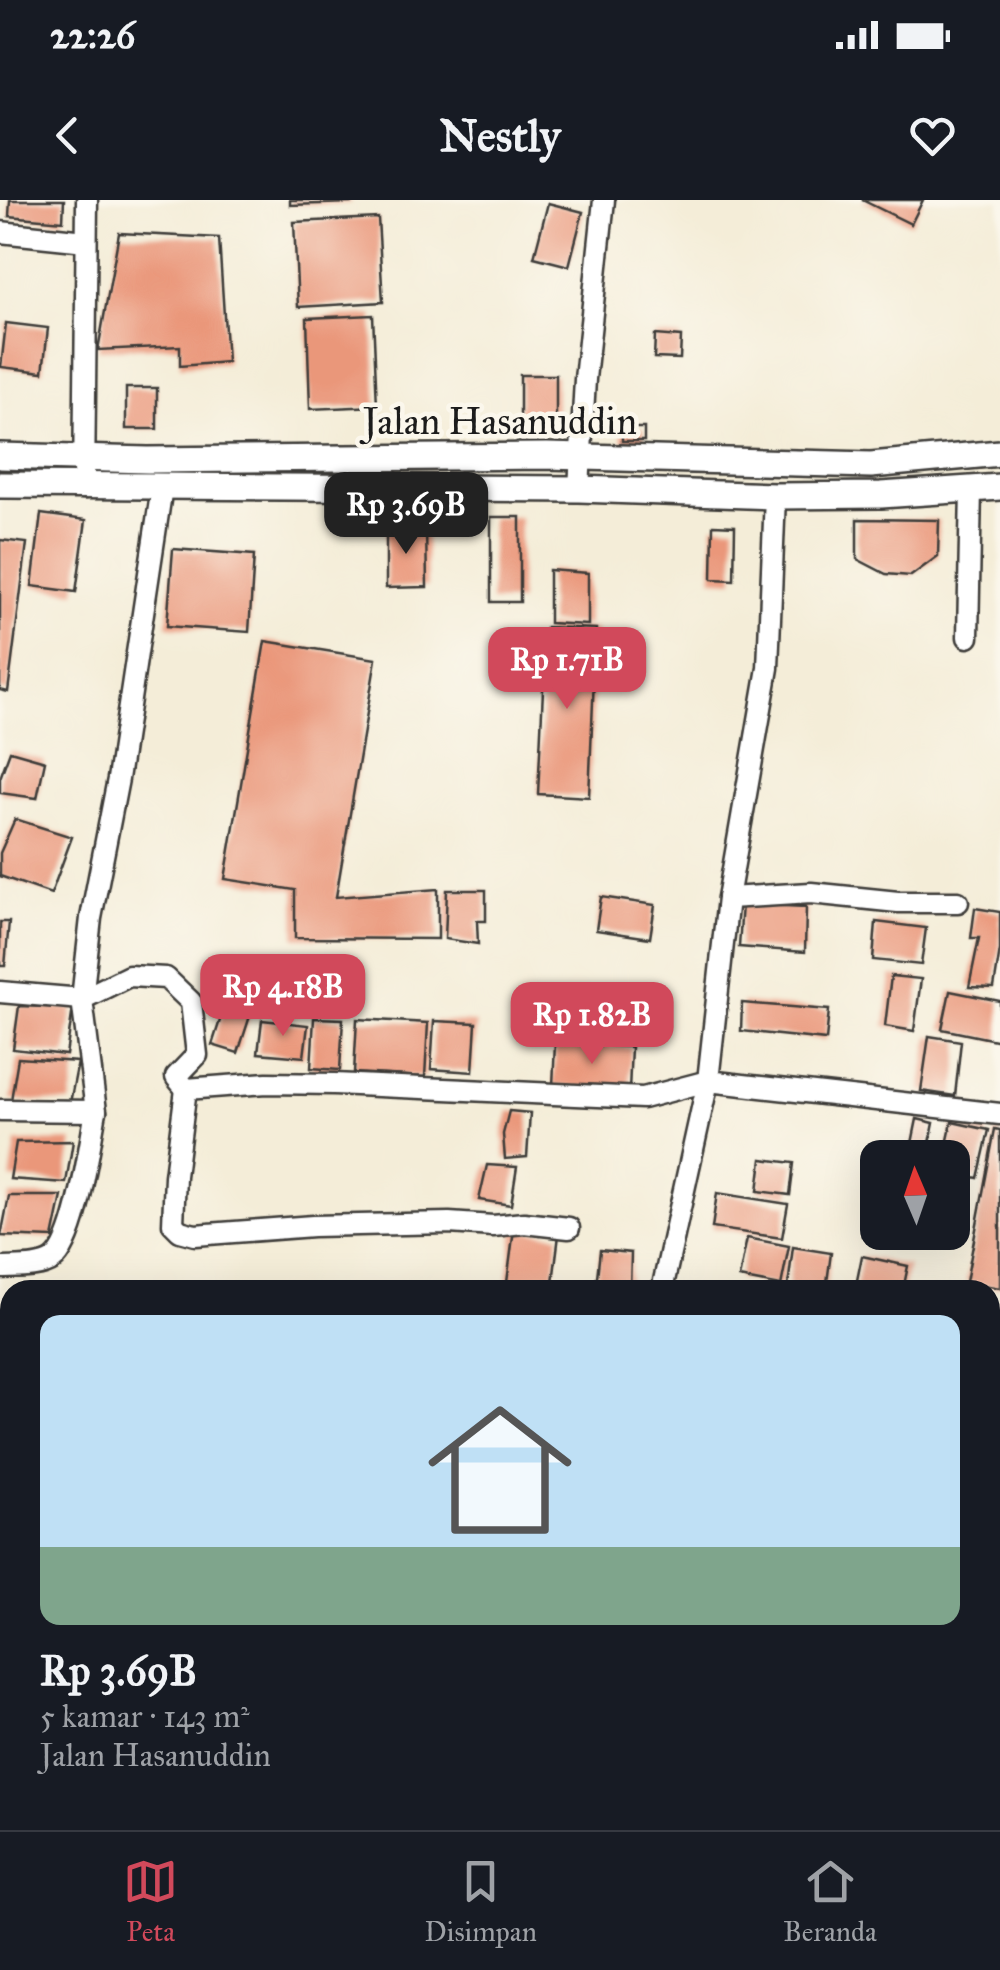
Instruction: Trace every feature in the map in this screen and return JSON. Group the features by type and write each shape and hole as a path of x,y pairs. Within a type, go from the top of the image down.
{"street":[{"path":"84,488 87,200"},
{"path":"579,489 585,379 604,200"},
{"path":"0,232 86,241"},
{"name":"Jalan Hasanuddin","path":"0,456 580,457 870,465 1000,453"},
{"name":"Jalan Hasanuddin","path":"0,485 579,489 775,496 881,495 1000,487"},
{"path":"0,1268 43,1265 56,1258 75,1214 96,1111 82,999 91,918 118,779 162,487"},
{"path":"968,636 971,489"},
{"path":"664,1280 708,1081 728,898 768,668 775,496"},
{"path":"728,898 810,893 898,902 958,902"},
{"path":"0,992 82,999 129,976 166,978 191,1002 198,1055 176,1076 186,1089 174,1200 173,1224 180,1231 195,1235 449,1222 569,1228"},
{"path":"186,1089 267,1083 334,1084 643,1098 708,1081 1000,1114"},
{"path":"0,1110 96,1111"}],"building":[{"path":"10,200 64,200 63,221 9,216"},
{"path":"290,200 351,200 351,203 290,205"},
{"path":"862,200 923,200 911,224"},
{"path":"548,203 583,212 569,266 534,257"},
{"path":"378,218 383,302 298,307 294,222"},
{"path":"119,233 219,238 227,362 180,366 180,346 98,350"},
{"path":"373,315 377,406 310,409 307,318"},
{"path":"6,323 48,328 43,372 1,367"},
{"path":"655,335 681,337 680,359 654,358"},
{"path":"520,375 556,375 556,430 520,430"},
{"path":"126,388 157,388 157,429 126,429"},
{"path":"622,428 644,428 644,441 622,441"},
{"path":"41,514 86,520 76,592 32,586"},
{"path":"491,517 520,517 520,602 491,602"},
{"path":"857,519 939,520 938,556 911,576 886,574 857,559"},
{"path":"713,525 735,526 734,580 712,579"},
{"path":"426,526 427,587 386,588 386,527"},
{"path":"0,540 27,543 8,692 0,690"},
{"path":"173,549 254,555 249,632 167,626"},
{"path":"549,570 588,573 588,625 549,623"},
{"path":"546,627 596,629 589,797 538,794"},
{"path":"265,641 376,659 336,897 438,889 438,939 295,938 295,890 225,879"},
{"path":"10,751 45,761 37,798 0,793 0,778"},
{"path":"15,819 72,837 51,894 0,876 0,853"},
{"path":"447,890 486,890 486,921 477,921 478,944 445,939"},
{"path":"601,897 655,905 650,938 596,930"},
{"path":"742,904 806,907 805,952 739,947"},
{"path":"975,908 1000,912 994,988 969,987 979,938 971,938"},
{"path":"0,922 9,922 5,966 0,966"},
{"path":"876,922 926,928 921,965 873,960"},
{"path":"236,971 262,979 238,1053 212,1045"},
{"path":"891,976 921,979 914,1031 885,1026"},
{"path":"950,991 1000,1001 1000,1041 942,1029"},
{"path":"742,1003 829,1010 826,1040 741,1031"},
{"path":"19,1006 73,1008 66,1055 13,1049"},
{"path":"314,1018 343,1019 340,1070 311,1068"},
{"path":"357,1019 428,1023 425,1077 354,1073"},
{"path":"262,1020 308,1025 304,1057 258,1053"},
{"path":"434,1021 476,1023 473,1072 431,1069"},
{"path":"929,1036 961,1041 955,1096 921,1091"},
{"path":"555,1043 631,1047 629,1091 553,1086"},
{"path":"18,1058 78,1062 70,1103 11,1100"},
{"path":"509,1111 530,1113 527,1157 505,1159 503,1134"},
{"path":"917,1119 934,1123 931,1140 913,1140"},
{"path":"952,1122 989,1130 978,1178 970,1176 970,1140 948,1140"},
{"path":"995,1129 1000,1130 1000,1280 966,1280"},
{"path":"73,1141 66,1183 10,1179 16,1142"},
{"path":"762,1159 794,1163 790,1195 758,1191"},
{"path":"487,1165 517,1167 511,1205 479,1200"},
{"path":"717,1193 788,1204 782,1238 712,1228"},
{"path":"9,1196 62,1196 53,1238 1,1236"},
{"path":"514,1229 559,1235 553,1280 507,1280"},
{"path":"747,1238 789,1246 782,1280 739,1278"},
{"path":"793,1247 831,1253 827,1280 789,1280"},
{"path":"600,1250 631,1253 630,1280 597,1280"},
{"path":"862,1256 908,1266 905,1280 857,1280"}]}
